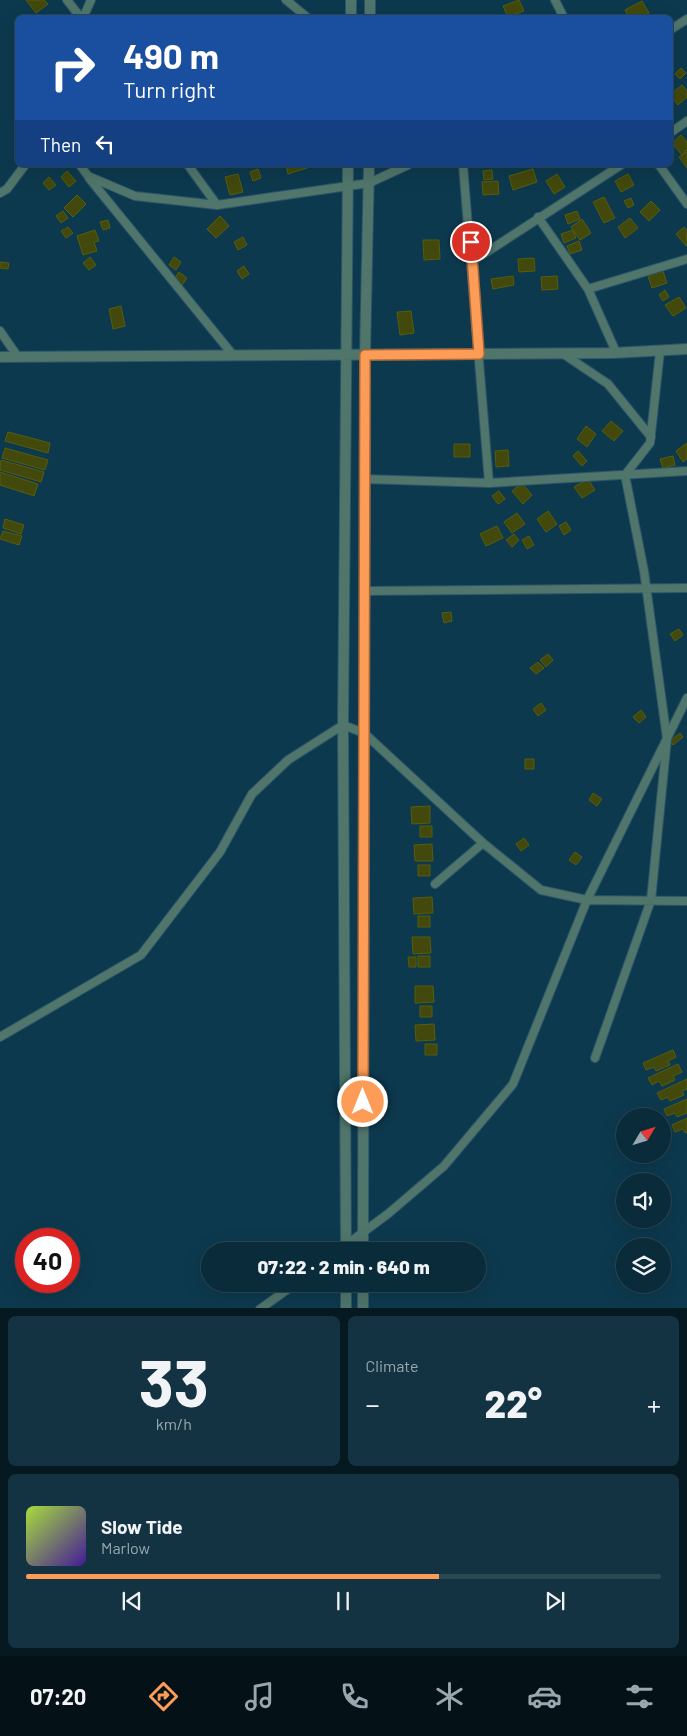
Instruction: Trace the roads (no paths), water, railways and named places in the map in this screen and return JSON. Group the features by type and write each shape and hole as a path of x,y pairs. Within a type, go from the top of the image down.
{"street":[{"path":"67,0 80,15"},
{"path":"84,15 91,0"},
{"path":"286,0 304,15"},
{"path":"351,0 351,15"},
{"path":"370,0 370,15"},
{"path":"555,0 562,15"},
{"path":"673,28 687,19"},
{"path":"673,131 687,122"},
{"path":"0,193 7,189 24,167"},
{"path":"81,167 233,355"},
{"path":"189,167 217,205"},
{"path":"343,1242 343,725 348,167"},
{"path":"363,1242 364,479 369,167"},
{"path":"88,176 135,196 217,205 369,183 404,167"},
{"path":"463,167 489,483"},
{"path":"472,261 619,167"},
{"path":"660,167 687,204"},
{"path":"538,217 588,289 616,352"},
{"path":"588,289 687,259"},
{"path":"0,331 18,357"},
{"path":"0,357 479,354 687,349"},
{"path":"596,1058 651,900 667,738 647,590 625,474 650,443 660,351"},
{"path":"562,353 608,384 651,437"},
{"path":"364,479 489,483 687,471"},
{"path":"364,591 647,590 687,588"},
{"path":"351,1242 444,1166 513,1084 587,900 687,698"},
{"path":"343,725 364,733 483,842 541,890 587,900 687,901"},
{"path":"0,1037 141,955 220,852 252,794 288,760 343,725"},
{"path":"435,884 483,842"},
{"path":"344,991 363,991"},
{"path":"260,1308 283,1292"},
{"path":"346,1292 346,1308"},
{"path":"363,1292 363,1308"}]}
